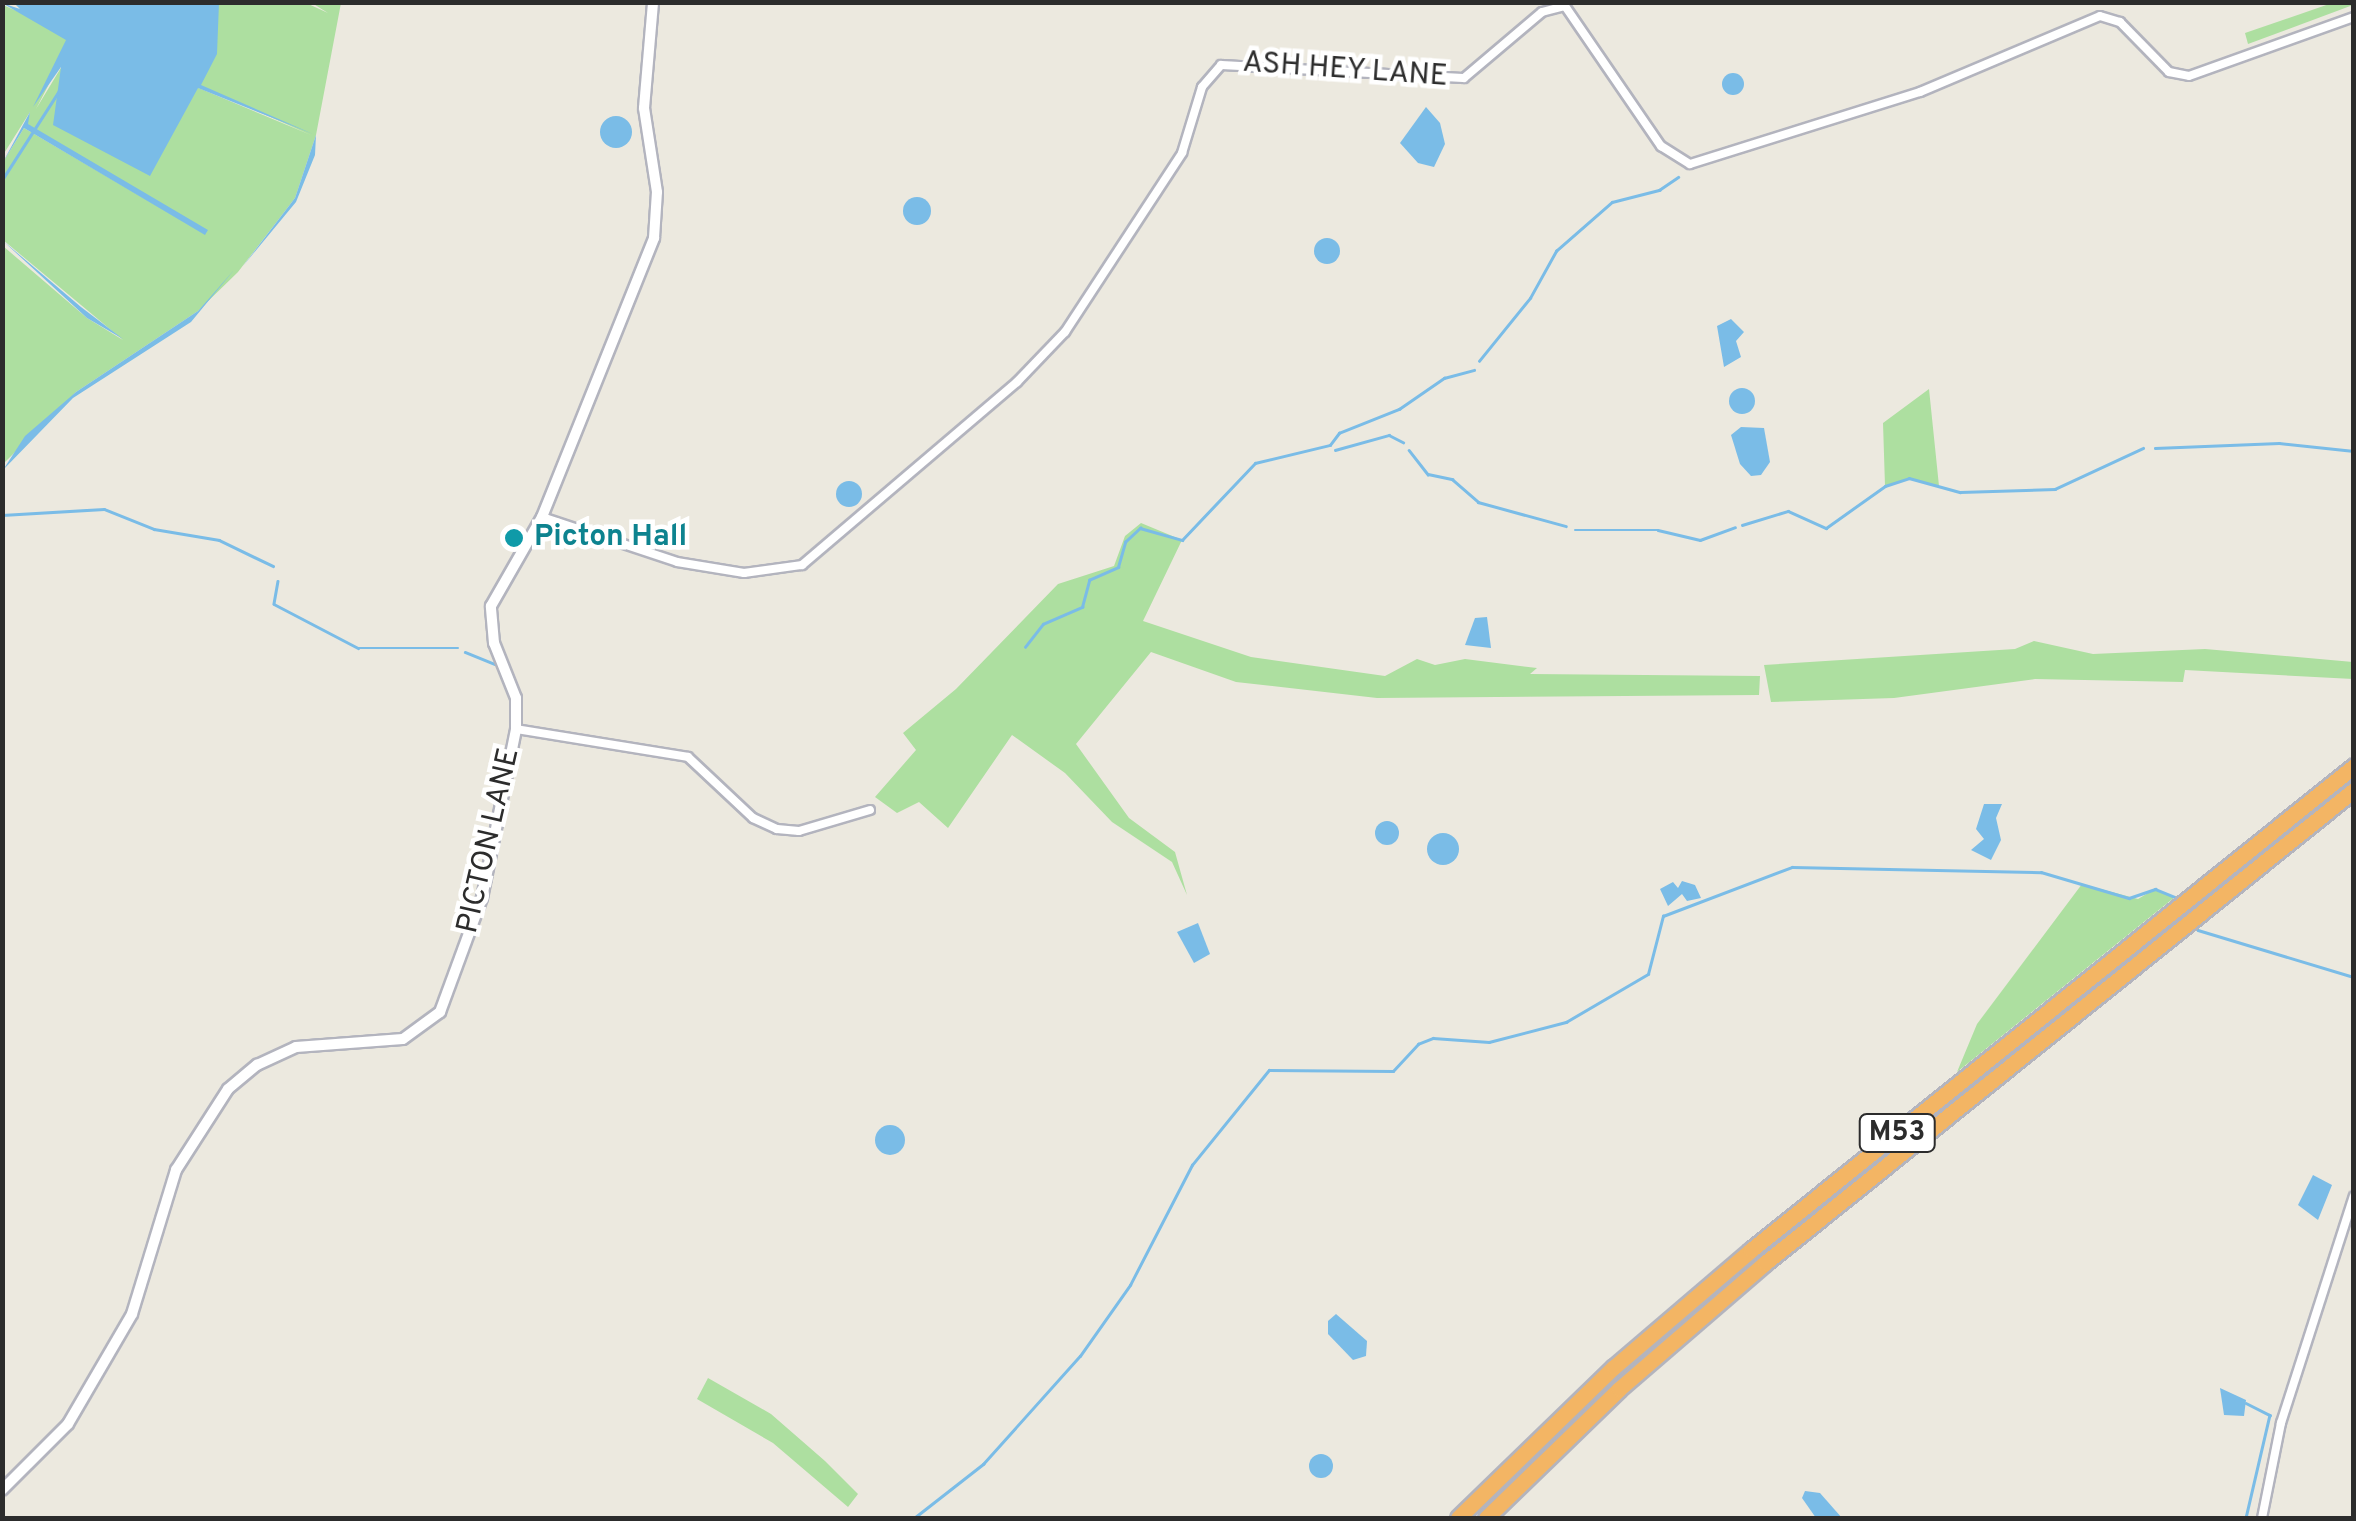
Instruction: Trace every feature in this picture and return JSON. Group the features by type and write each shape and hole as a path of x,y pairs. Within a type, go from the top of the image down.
{"highway":[{"name":"M53","path":"1458,1518 1614,1367 1751,1250 2354,766"},
{"name":"M53","path":"1486,1518 1619,1389 1765,1263 2354,790"}],"street":[{"name":"PICTON LANE","path":"2,1490 68,1424 132,1314 176,1170 228,1089 257,1065 296,1047 403,1039 440,1012 482,898 516,729 516,698 490,620 542,517 654,238 658,192 644,108 653,2"},
{"name":"ASH HEY LANE","path":"542,517 677,562 744,573 802,565 839,540 1065,332 1182,153 1202,88 1221,65 1464,78 1542,12 1565,6 1662,146 1690,164 1920,92 2100,16 2120,22 2176,76 2354,17"},
{"path":"516,729 688,756 753,818 777,829 799,831 870,810"},
{"path":"2262,1518 2281,1423 2354,1196"}],"green space":[{"path":"304,2 328,13 312,3 341,3 316,135 295,198 238,272 198,311 76,392 3,464 3,246 87,318 123,340 3,240 3,162 24,128 205,234 27,124 30,112 3,155 3,5 74,36 36,109 79,38 311,135 110,46 80,3"},
{"path":"2335,2 2353,5 2248,44 2245,33"},
{"path":"1929,389 1939,486 1909,478 1885,486 1883,423"},
{"path":"1141,523 1182,540 1143,621 1251,657 1385,676 1417,659 1435,665 1465,659 1537,668 1530,674 1760,676 1759,695 1377,698 1236,682 1151,652 1076,744 1129,818 1175,852 1187,895 1172,862 1112,822 1065,773 1012,735 948,828 919,802 897,813 875,797 916,750 903,733 956,689 1058,584 1114,566 1125,536"},
{"path":"2034,641 2093,654 2205,649 2353,662 2353,679 2185,670 2183,682 2035,679 1894,698 1771,702 1764,665 2015,649"},
{"path":"2082,884 2138,899 2155,889 2175,897 1957,1072 1977,1024"},
{"path":"708,1378 771,1414 825,1461 858,1494 848,1507 773,1443 697,1399"}],"water":[{"path":"2,3 20,9 14,3 219,3 217,54 201,85 313,134 198,88 150,176 53,125 61,67 33,107 66,40"},
{"path":"1729,73 1737,73 1744,84 1737,95 1729,95 1722,88 1722,80"},
{"path":"1426,107 1440,123 1445,144 1434,167 1418,163 1400,143"},
{"path":"30,112 28,124 208,230 205,235 24,128 3,162"},
{"path":"616,116 628,120 632,132 628,144 616,148 604,144 600,132 604,120"},
{"path":"316,135 315,155 296,202 243,266 295,198"},
{"path":"917,197 927,201 931,211 927,221 917,225 907,221 903,211 907,201"},
{"path":"1327,238 1336,242 1340,251 1336,260 1327,264 1318,260 1314,251 1318,242"},
{"path":"2,240 81,307 123,339 87,318"},
{"path":"234,270 191,322 73,398 3,470 25,436 76,392 198,311"},
{"path":"1731,319 1744,332 1736,341 1741,357 1724,367 1717,326"},
{"path":"1742,388 1752,391 1752,411 1742,414 1732,411 1729,401 1732,391"},
{"path":"1741,427 1764,428 1770,462 1761,475 1751,476 1740,464 1731,435"},
{"path":"849,481 858,485 862,494 858,503 849,507 840,503 836,494 840,485"},
{"path":"1487,617 1491,648 1465,645 1475,618"},
{"path":"1984,804 2002,804 1996,818 2001,840 1991,860 1971,850 1984,839 1976,829"},
{"path":"1387,821 1396,824 1396,842 1387,845 1378,842 1375,833 1378,824"},
{"path":"1443,833 1454,838 1459,849 1454,860 1443,865 1432,860 1427,849 1432,838"},
{"path":"1682,881 1695,885 1701,898 1687,901 1682,894 1668,906 1660,889 1673,882 1678,888"},
{"path":"1198,923 1210,954 1194,963 1177,932"},
{"path":"890,1125 901,1129 905,1140 901,1151 890,1155 879,1151 875,1140 879,1129"},
{"path":"2313,1175 2332,1185 2318,1220 2298,1205"},
{"path":"1336,1314 1367,1341 1366,1356 1353,1360 1328,1334 1328,1321"},
{"path":"2220,1388 2246,1400 2244,1416 2224,1415"},
{"path":"1321,1454 1333,1466 1321,1478 1309,1466"},
{"path":"1805,1491 1820,1493 1842,1518 1816,1518 1802,1498"}],"waterway":[{"path":"2,180 59,91"},
{"path":"1479,361 1530,298 1556,251 1612,202 1659,190 1678,177"},
{"path":"1025,647 1043,624 1082,607 1089,580 1118,567 1125,542 1140,528 1182,540 1255,463 1330,445 1339,433 1399,409 1444,378 1474,370"},
{"path":"1335,450 1389,435 1403,442"},
{"path":"2155,448 2279,443 2354,451"},
{"path":"1742,525 1788,511 1826,528 1885,486 1909,478 1960,492 2055,489 2143,448"},
{"path":"1409,450 1428,474 1452,479 1478,502 1566,526"},
{"path":"2,515 104,509 154,529 219,540 273,566"},
{"path":"1575,530 1658,530 1700,540 1735,527"},
{"path":"278,581 274,604 358,648 458,648"},
{"path":"465,652 495,664"},
{"path":"914,1518 983,1464 1080,1356 1130,1285 1192,1165 1269,1070 1393,1071 1418,1044 1433,1038 1489,1042 1566,1022 1648,974 1663,916 1792,867 2041,872 2129,898 2155,889 2175,897"},
{"path":"2198,930 2354,977"},
{"path":"2246,1403 2270,1415 2246,1518"}],"place":[{"name":"Picton Hall","path":"514,538"}]}
